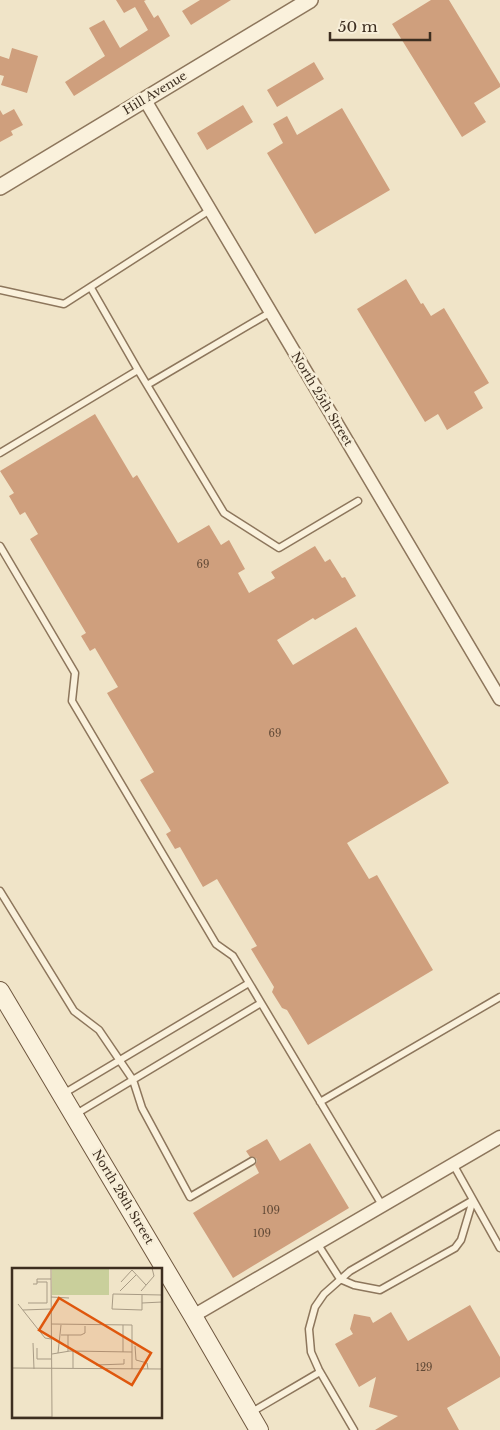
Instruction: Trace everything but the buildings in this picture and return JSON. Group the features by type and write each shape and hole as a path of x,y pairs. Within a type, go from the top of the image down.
{"main road":[{"name":"North 28th Street","path":"0,992 259,1430"}],"street":[{"name":"Hill Avenue","path":"0,187 310,0"},
{"name":"North 25th Street","path":"145,100 500,699"},
{"path":"193,1316 500,1137"}],"lane":[{"path":"0,290 64,304 210,210"},
{"path":"91,288 224,513 278,548 358,501"},
{"path":"147,385 271,312"},
{"path":"0,453 138,370"},
{"path":"1,549 75,673 72,701 216,944 233,956 382,1205"},
{"path":"0,890 74,1011 99,1030 133,1080 142,1108 190,1197 252,1161"},
{"path":"62,1095 249,983"},
{"path":"320,1102 500,997"},
{"path":"74,1115 261,1003"},
{"path":"452,1164 500,1248"},
{"path":"354,1430 320,1372 309,1345 310,1321 319,1300 340,1279 370,1259 473,1200"},
{"path":"317,1243 340,1279 354,1285 380,1290 455,1248 461,1240 473,1200"},
{"path":"249,1413 320,1372"}]}
